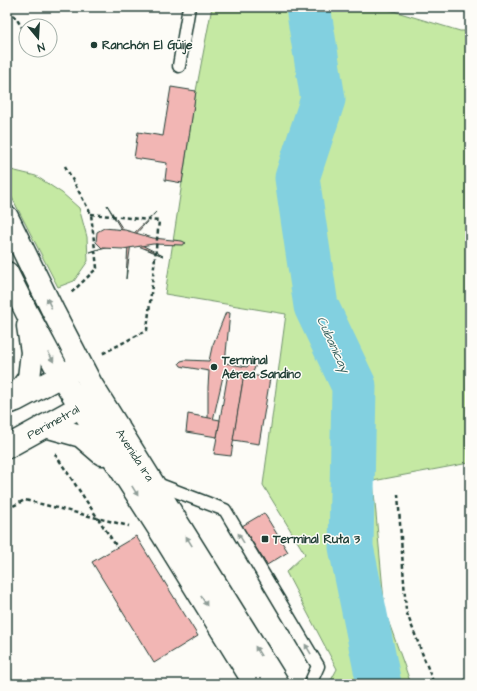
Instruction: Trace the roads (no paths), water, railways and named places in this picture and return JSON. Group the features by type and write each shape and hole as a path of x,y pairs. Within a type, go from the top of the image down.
{"main road":[{"name":"Avenida 1ra","path":"7,218 80,366 89,402 122,471 255,684"},
{"name":"Avenida 1ra","path":"7,273 61,376 89,402 152,482 278,684"},
{"path":"9,404 29,378 32,352 27,313"},
{"path":"9,404 80,366"},
{"name":"Perimetral","path":"7,447 89,402"},
{"path":"42,428 81,436 122,471"}],"lane":[{"path":"180,66 189,7"},
{"path":"152,482 225,510 318,666 310,684"}],"waterway":[{"name":"Cubanicay","path":"308,7 323,99 297,178 316,306 354,386 351,547 379,684"}],"place":[{"name":"Ranchón El Güije","path":"94,45"},
{"name":"Terminal Aérea Sandino","path":"214,367"},
{"name":"Terminal Ruta 3","path":"265,539"}]}
